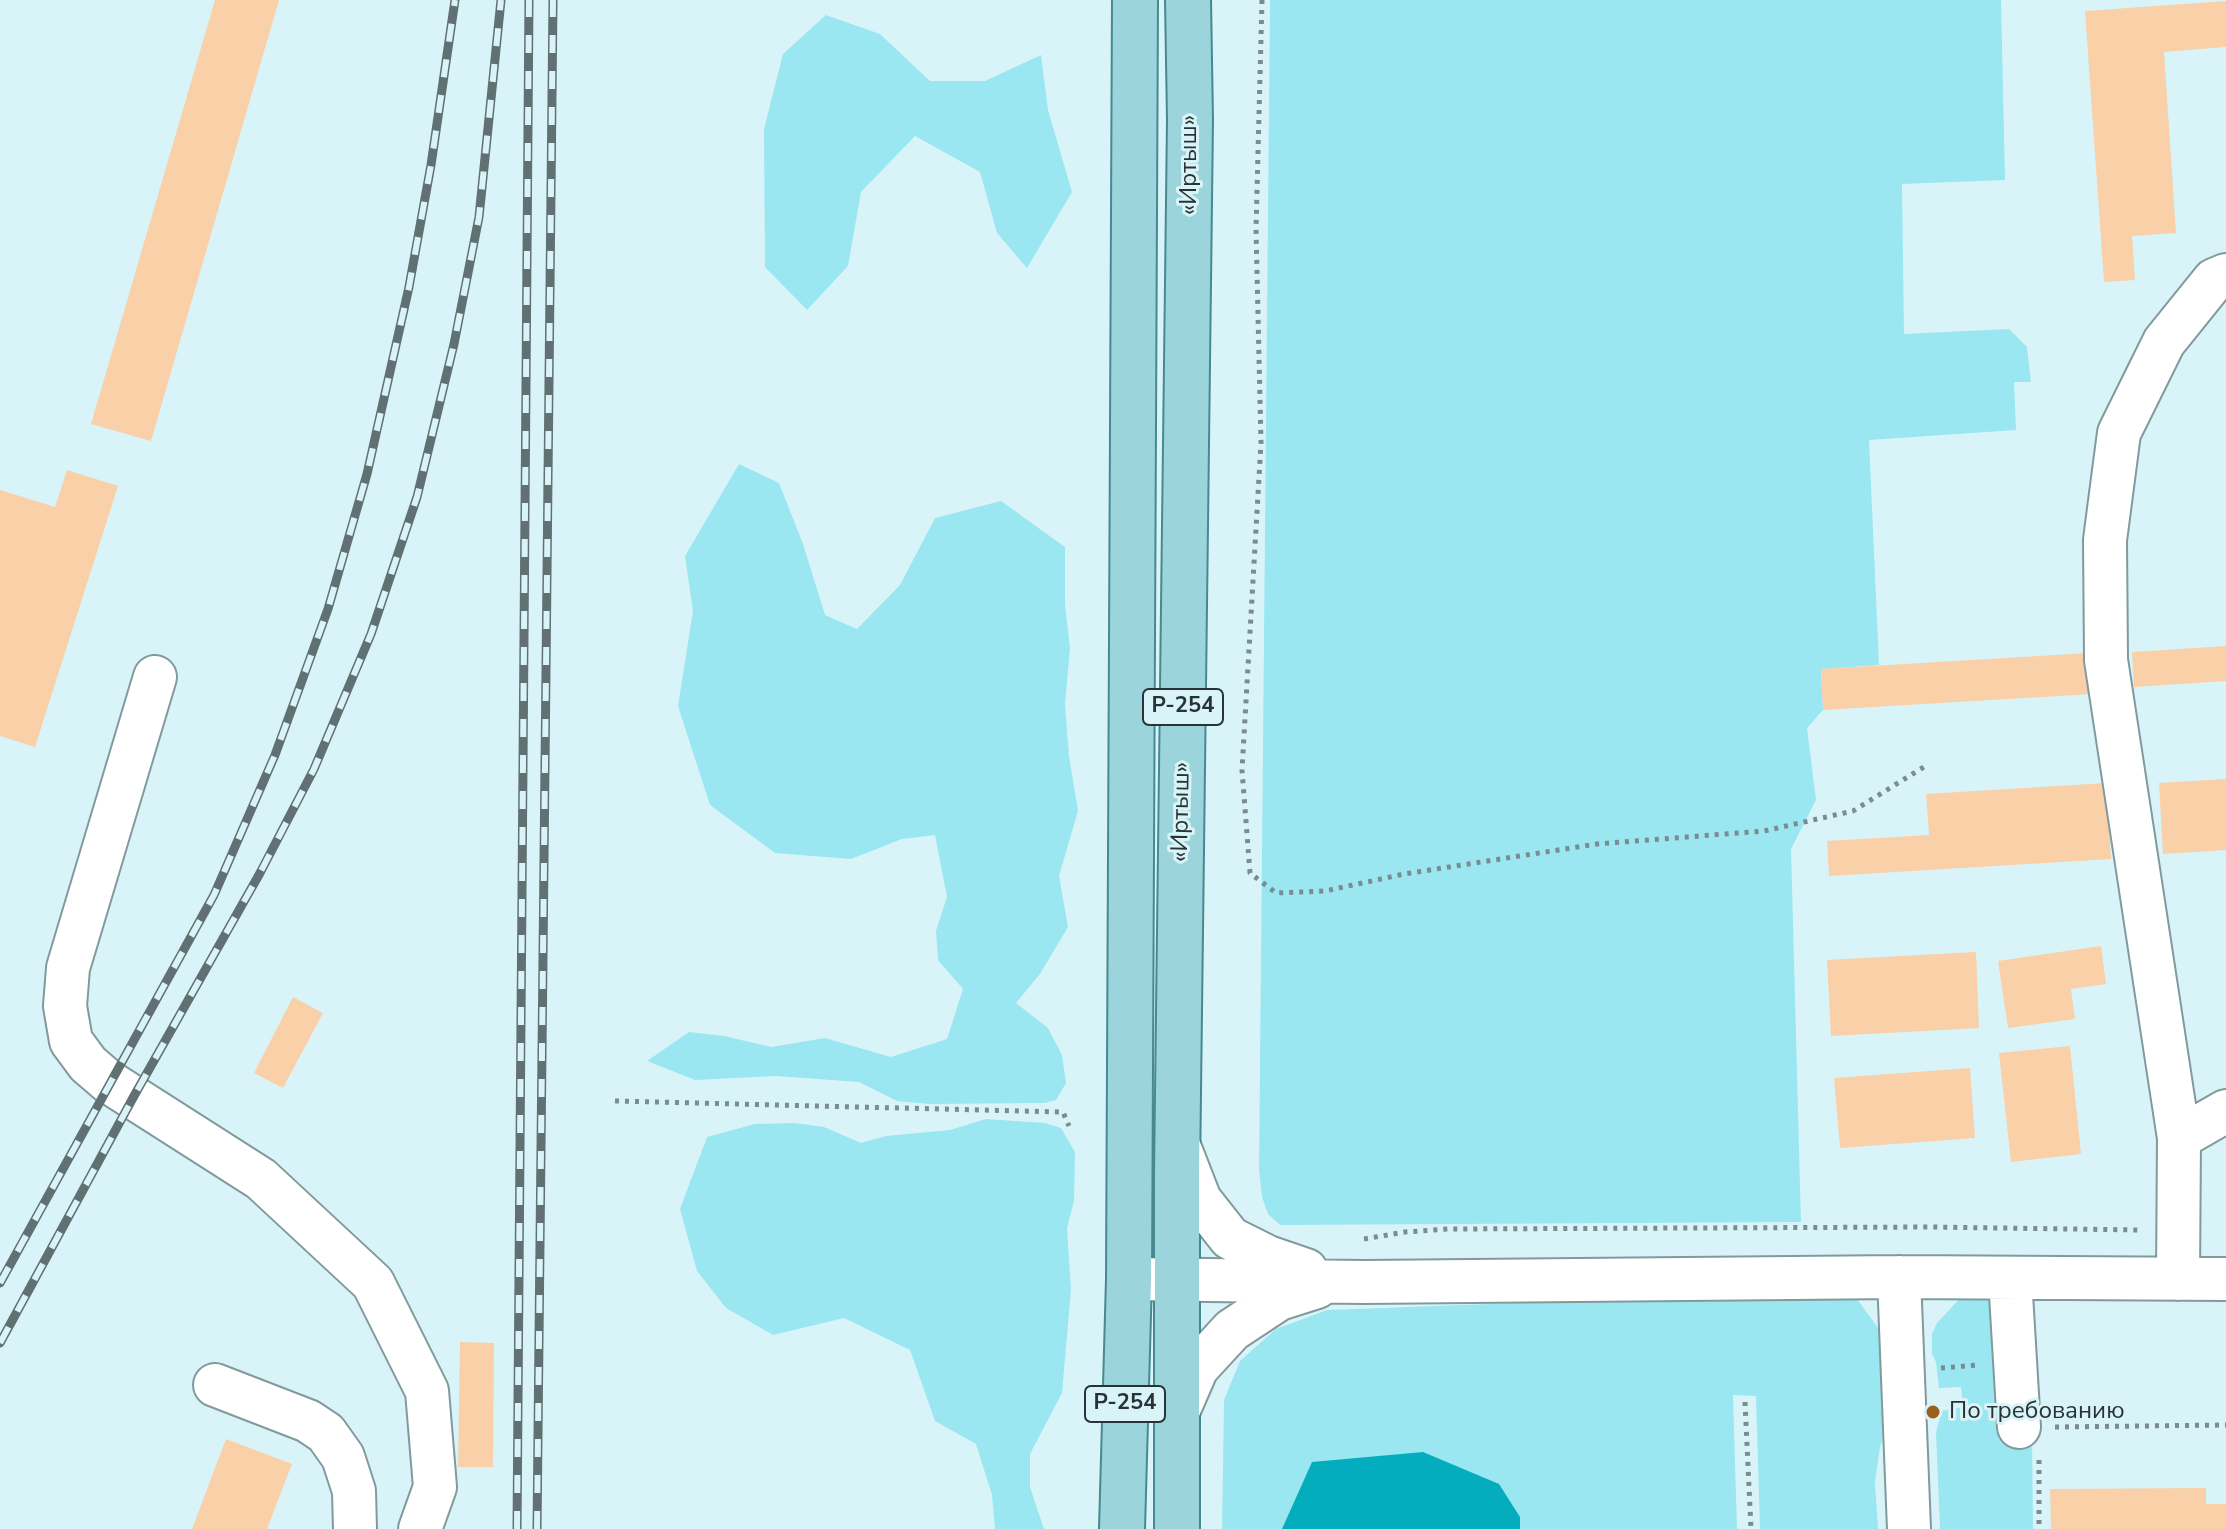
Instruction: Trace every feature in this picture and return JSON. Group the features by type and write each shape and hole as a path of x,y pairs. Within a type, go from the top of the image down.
{"main road":[{"name":"Р-254","path":"1122,1529 1129,1279 1135,0"},
{"name":"«Иртыш»","path":"1177,1529 1178,1143 1190,120 1188,0"}],"street":[{"path":"2178,1279 2179,1138 2106,660 2105,540 2119,433 2164,342 2214,280 2226,275"},
{"path":"155,677 68,968 65,1006 71,1041 88,1064 109,1082 261,1179 373,1283 427,1391 435,1487 420,1529"},
{"path":"2179,1138 2226,1111"},
{"path":"1178,1143 1200,1200 1230,1238 1268,1257 1342,1281"},
{"path":"1899,1277 1909,1529"},
{"path":"2010,1278 2015,1363 2029,1427"},
{"path":"1129,1279 2226,1279"},
{"path":"1177,1414 1197,1368 1232,1330 1279,1299 1342,1281"},
{"path":"215,1385 308,1421 326,1433 343,1457 354,1491 355,1529"}],"path":[{"path":"1262,0 1256,229 1261,443 1242,770 1250,873 1276,893 1325,891 1404,874 1597,844 1764,831 1853,811 1927,765"},
{"path":"615,1101 1063,1112 1069,1126"},
{"path":"1355,1240 1448,1229 1929,1227 2179,1231"},
{"path":"1903,1371 2015,1363"},
{"path":"1745,1402 1751,1529"},
{"path":"2039,1529 2029,1427 2226,1425"}],"shaded area":[{"path":"1270,0 2001,0 2005,180 1902,184 1904,334 2009,329 2027,347 2031,382 2014,382 2016,430 1869,440 1879,665 1821,669 1823,710 1807,728 1816,800 1791,849 1801,1222 1280,1225 1268,1214 1262,1197 1259,1169"},
{"path":"826,15 880,34 930,81 985,81 1041,55 1048,110 1072,192 1027,268 997,233 980,172 915,136 861,192 848,266 807,310 765,267 764,129 783,54"},
{"path":"739,464 779,483 803,544 825,615 857,629 900,585 935,518 1001,501 1065,547 1065,604 1070,648 1065,705 1078,811 1059,876 1068,927 1040,974 1016,1003 1048,1028 1062,1055 1066,1083 1056,1100 1045,1103 929,1104 897,1101 859,1082 776,1076 695,1080 647,1061 689,1032 771,1047 825,1038 891,1057 947,1039 963,989 938,960 936,931 947,897 935,835 902,839 851,859 775,853 710,805 678,706 693,611 685,556"},
{"path":"986,1119 1045,1123 1061,1128 1075,1152 1074,1201 1067,1228 1071,1290 1062,1393 1030,1454 1030,1487 1044,1529 995,1529 992,1495 976,1444 935,1421 910,1350 844,1318 773,1335 726,1308 697,1271 680,1209 707,1137 755,1124 795,1123 824,1127 861,1143 886,1136 950,1130"},
{"path":"1996,1288 2032,1433 2033,1529 1940,1529 1936,1432 1942,1411 1963,1407 1961,1387 1939,1388 1932,1354 1932,1334 1937,1323 1963,1295"},
{"path":"1819,1295 1857,1299 1883,1335 1894,1400 1880,1447 1875,1482 1878,1529 1760,1529 1756,1396 1733,1395 1737,1529 1222,1529 1224,1400 1240,1361 1276,1329 1327,1310"},
{"path":"1423,1452 1499,1484 1520,1517 1520,1529 1282,1529 1312,1462"}],"building":[{"path":"215,0 279,0 151,441 91,424"},
{"path":"2226,1 2226,47 2164,52 2176,233 2132,236 2135,280 2104,282 2085,11"},
{"path":"67,470 118,486 35,747 0,736 0,490 55,507"},
{"path":"2226,646 2226,681 2134,687 2132,652"},
{"path":"2089,653 2092,694 1823,710 1821,669"},
{"path":"2226,779 2226,850 2163,854 2159,783"},
{"path":"2106,783 2111,859 1829,876 1827,841 1929,835 1926,794"},
{"path":"2101,946 2106,984 2071,989 2075,1019 2008,1028 1998,961"},
{"path":"1976,952 1979,1028 1831,1036 1827,960"},
{"path":"293,997 323,1013 283,1088 254,1073"},
{"path":"2070,1046 2081,1154 2011,1162 1999,1053"},
{"path":"1970,1068 1975,1138 1840,1148 1834,1078"},
{"path":"460,1342 494,1343 493,1467 458,1467"},
{"path":"226,1439 292,1464 267,1529 192,1529"},
{"path":"2206,1488 2206,1504 2226,1504 2226,1529 2051,1529 2050,1489"}],"railway":[{"path":"0,1283 214,895 275,755 328,609 367,474 409,287 431,165 455,0"},
{"path":"0,1343 260,873 314,769 371,634 417,497 454,344 479,217 501,0"},
{"path":"517,1529 529,0"},
{"path":"537,1529 553,0"}],"place":[{"name":"По требованию","path":"1933,1412"}]}
